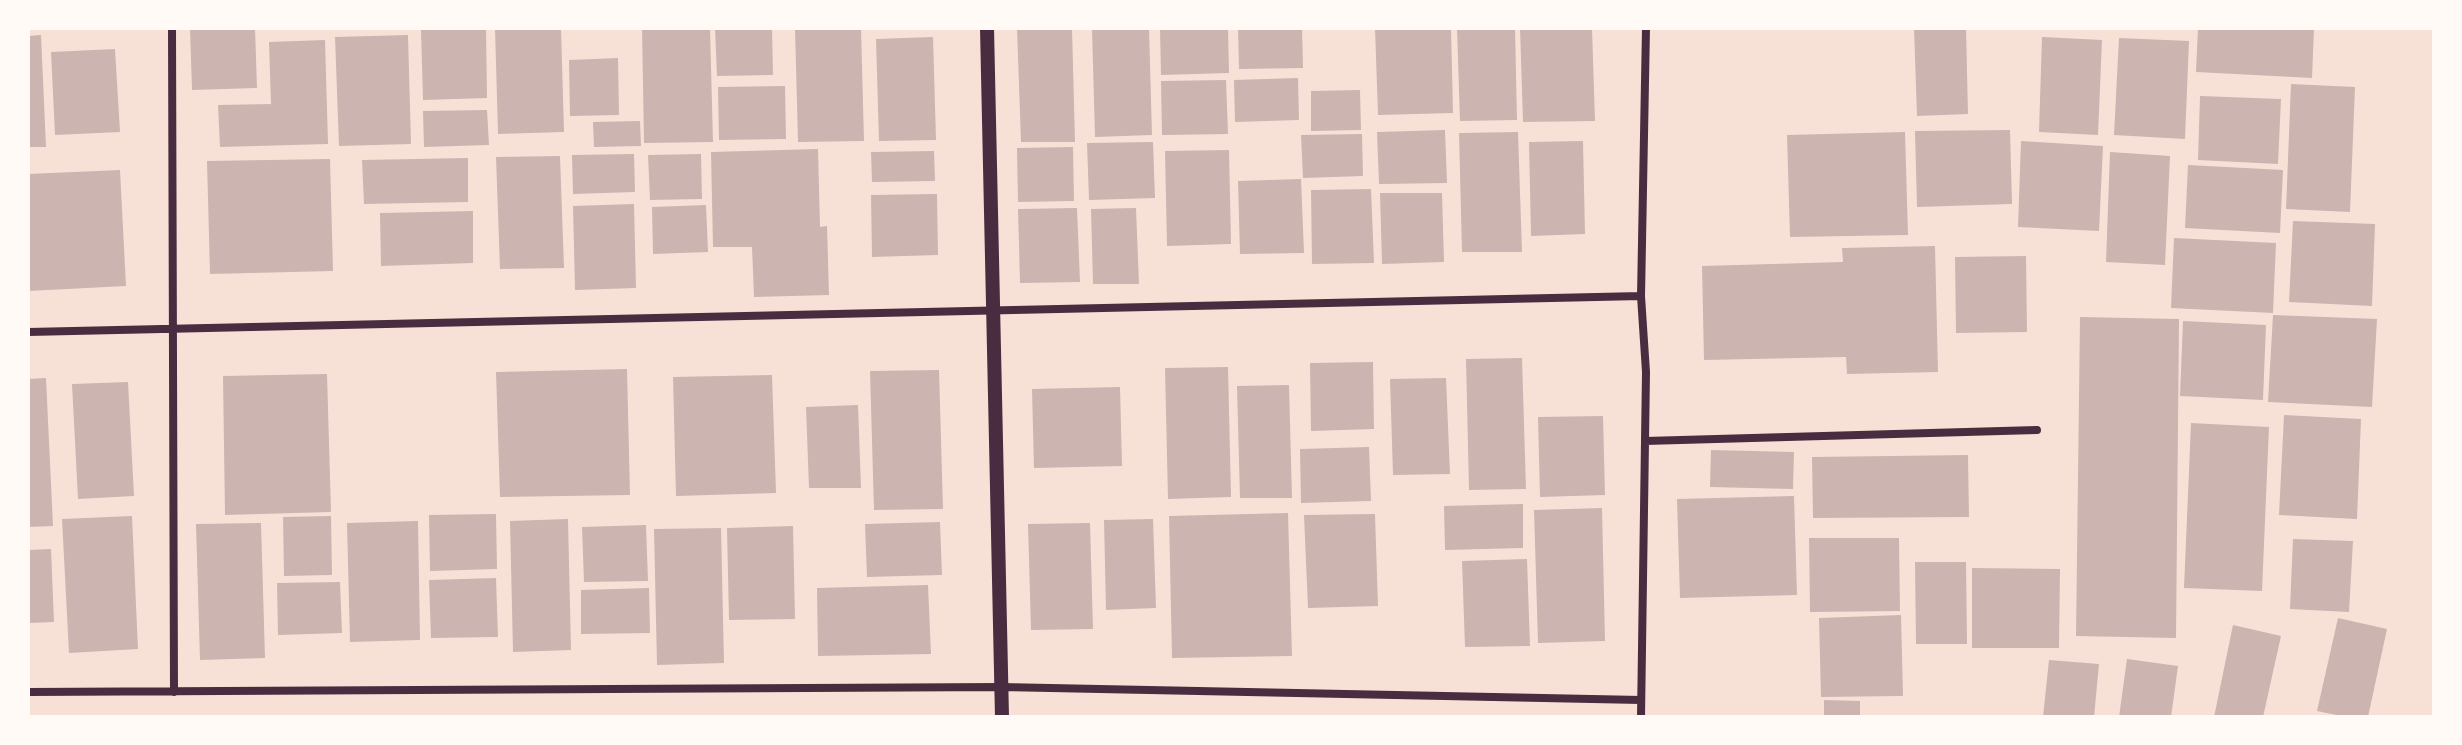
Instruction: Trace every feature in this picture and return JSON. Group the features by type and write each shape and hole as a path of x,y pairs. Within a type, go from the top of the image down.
{"street":[{"path":"172,28 176,330 174,692"},
{"path":"987,28 1002,717"},
{"path":"1641,717 1646,372 1641,296 1646,28"},
{"path":"28,332 1641,296"},
{"path":"1645,441 2037,430"},
{"path":"28,692 1001,687 1641,700"}],"building":[{"path":"190,28 255,28 257,88 192,90"},
{"path":"495,28 561,28 564,132 498,134"},
{"path":"642,28 710,28 713,142 644,143"},
{"path":"715,28 772,28 773,75 717,76"},
{"path":"795,28 861,28 864,141 798,142"},
{"path":"1017,28 1072,28 1075,142 1021,142"},
{"path":"1092,28 1149,28 1152,135 1095,137"},
{"path":"1160,28 1228,28 1229,73 1161,75"},
{"path":"1238,28 1302,28 1303,68 1239,69"},
{"path":"1375,28 1451,28 1453,113 1378,115"},
{"path":"1457,28 1515,28 1517,120 1460,121"},
{"path":"1520,28 1592,28 1595,121 1523,122"},
{"path":"1914,28 1966,28 1968,114 1917,116"},
{"path":"2198,28 2314,28 2312,78 2196,72"},
{"path":"486,29 487,98 423,100 421,30"},
{"path":"41,35 46,147 28,147 28,36"},
{"path":"408,35 411,144 339,146 335,37"},
{"path":"933,37 936,140 879,141 876,39"},
{"path":"2042,37 2102,40 2098,135 2039,132"},
{"path":"2119,38 2189,41 2185,139 2114,135"},
{"path":"325,40 328,144 220,147 218,105 271,104 269,42"},
{"path":"115,49 120,132 55,135 51,52"},
{"path":"618,58 619,115 570,116 569,60"},
{"path":"1298,78 1299,120 1235,122 1234,80"},
{"path":"1226,80 1228,134 1162,135 1161,81"},
{"path":"2291,84 2355,87 2350,212 2286,209"},
{"path":"785,86 786,139 719,140 718,87"},
{"path":"1360,90 1361,130 1311,131 1311,91"},
{"path":"2200,96 2281,99 2278,164 2198,160"},
{"path":"487,110 489,145 424,147 423,111"},
{"path":"640,121 641,146 594,147 593,122"},
{"path":"1445,130 1447,183 1379,184 1377,132"},
{"path":"2010,130 2012,204 1917,207 1915,131"},
{"path":"1518,132 1522,252 1462,252 1459,133"},
{"path":"1905,132 1908,235 1790,237 1787,135"},
{"path":"1362,134 1363,176 1303,178 1301,135"},
{"path":"1583,141 1585,234 1531,236 1529,142"},
{"path":"2021,141 2103,146 2099,231 2018,227"},
{"path":"1153,142 1155,198 1089,200 1087,143"},
{"path":"1073,147 1074,201 1018,202 1017,148"},
{"path":"818,149 820,227 827,226 829,295 754,297 752,247 713,247 711,152"},
{"path":"1229,150 1231,244 1167,246 1165,151"},
{"path":"934,151 935,181 872,182 871,152"},
{"path":"2110,152 2170,156 2165,265 2106,262"},
{"path":"634,154 635,192 573,194 572,155"},
{"path":"701,154 702,199 650,200 648,155"},
{"path":"560,156 564,268 500,269 496,157"},
{"path":"468,158 468,202 364,204 362,160"},
{"path":"330,159 333,271 210,274 207,161"},
{"path":"2188,165 2283,170 2280,233 2185,228"},
{"path":"120,170 126,286 28,291 28,174"},
{"path":"1301,179 1304,253 1240,254 1238,181"},
{"path":"1371,189 1374,263 1312,264 1311,190"},
{"path":"1380,193 1442,193 1444,262 1382,264"},
{"path":"937,194 938,255 872,257 871,195"},
{"path":"634,204 636,288 575,290 573,206"},
{"path":"706,205 708,252 653,254 652,207"},
{"path":"1077,208 1080,282 1020,283 1018,209"},
{"path":"1136,208 1139,284 1093,284 1091,209"},
{"path":"473,211 473,263 381,266 380,213"},
{"path":"2293,221 2375,224 2372,306 2289,302"},
{"path":"2174,238 2276,243 2273,313 2171,308"},
{"path":"1935,246 1938,372 1847,374 1846,357 1704,360 1702,266 1843,262 1842,248"},
{"path":"2026,256 2027,332 1956,333 1955,257"},
{"path":"2273,315 2377,319 2372,407 2268,402"},
{"path":"2080,317 2179,319 2176,638 2076,636"},
{"path":"2183,321 2266,325 2263,400 2180,396"},
{"path":"1522,358 1526,489 1469,490 1466,359"},
{"path":"1373,362 1374,429 1311,431 1310,363"},
{"path":"1228,367 1231,497 1168,499 1165,368"},
{"path":"627,369 630,495 500,497 496,372"},
{"path":"939,370 943,509 874,510 870,371"},
{"path":"327,374 331,512 225,515 223,376"},
{"path":"772,375 776,493 676,496 673,377"},
{"path":"46,378 53,526 28,527 28,379"},
{"path":"1446,378 1450,474 1393,475 1390,379"},
{"path":"128,382 134,496 78,499 72,384"},
{"path":"1289,385 1292,498 1240,498 1237,386"},
{"path":"1120,387 1122,466 1034,468 1032,389"},
{"path":"858,405 861,488 809,488 806,407"},
{"path":"2284,415 2361,419 2357,519 2279,515"},
{"path":"1603,416 1605,495 1540,497 1538,417"},
{"path":"2191,423 2269,427 2262,591 2184,588"},
{"path":"1369,447 1371,501 1301,503 1300,449"},
{"path":"1711,450 1794,452 1793,489 1710,487"},
{"path":"1968,455 1969,517 1813,518 1812,457"},
{"path":"1794,496 1797,595 1680,598 1677,499"},
{"path":"1523,504 1523,548 1445,550 1444,506"},
{"path":"1602,508 1605,641 1538,643 1534,510"},
{"path":"1288,513 1292,656 1172,658 1169,516"},
{"path":"496,514 497,569 430,571 429,515"},
{"path":"1375,514 1378,606 1308,608 1304,515"},
{"path":"132,516 138,649 69,653 62,519"},
{"path":"331,516 332,575 284,576 283,517"},
{"path":"568,519 571,650 513,652 510,521"},
{"path":"1153,519 1156,608 1106,610 1104,520"},
{"path":"418,521 420,640 350,642 347,523"},
{"path":"940,522 942,575 867,577 865,524"},
{"path":"261,523 265,658 200,660 196,524"},
{"path":"1090,523 1093,629 1031,630 1028,524"},
{"path":"646,525 648,581 584,582 582,527"},
{"path":"793,526 795,619 729,620 727,528"},
{"path":"721,528 724,663 657,665 654,529"},
{"path":"1809,538 1899,538 1900,611 1810,612"},
{"path":"2293,539 2353,541 2349,612 2290,609"},
{"path":"51,549 54,622 28,623 28,550"},
{"path":"1527,559 1530,646 1465,647 1462,561"},
{"path":"1915,562 1966,562 1967,644 1916,644"},
{"path":"1972,568 2060,569 2059,648 1972,648"},
{"path":"496,578 498,637 431,638 429,580"},
{"path":"340,582 342,633 278,635 277,583"},
{"path":"928,585 931,654 818,656 817,588"},
{"path":"649,588 650,633 581,634 581,590"},
{"path":"1901,615 1903,696 1821,697 1819,618"},
{"path":"2338,618 2387,629 2368,717 2346,717 2317,711"},
{"path":"2233,625 2281,636 2263,717 2214,717"},
{"path":"2127,659 2178,666 2171,717 2119,717"},
{"path":"2049,660 2099,664 2094,717 2043,717"},
{"path":"1824,700 1860,701 1860,717 1824,717"}]}
